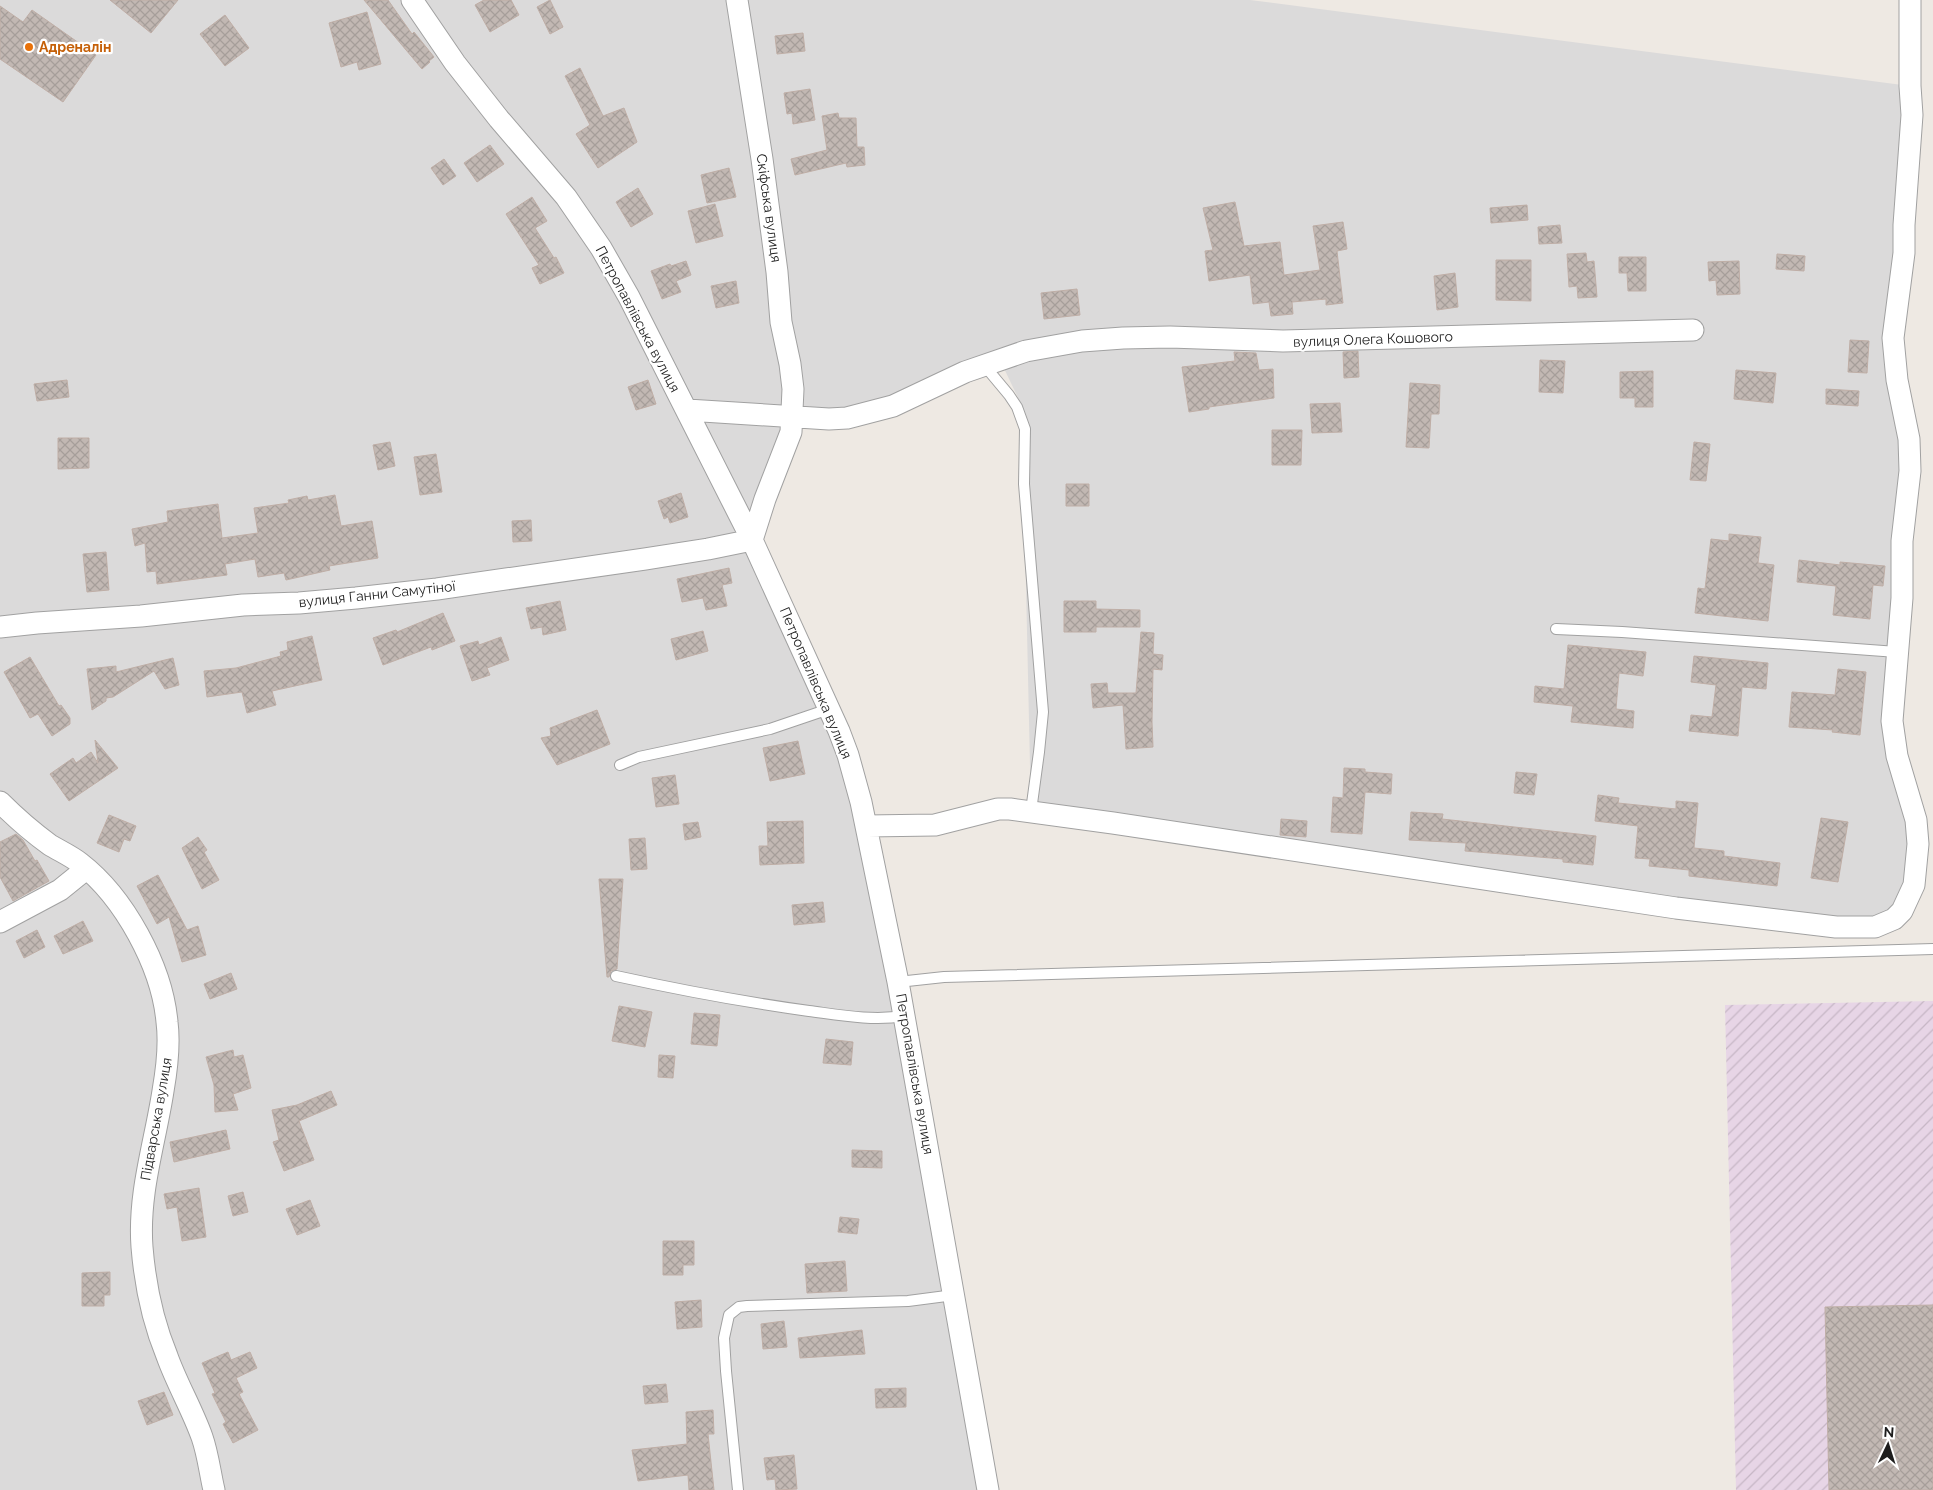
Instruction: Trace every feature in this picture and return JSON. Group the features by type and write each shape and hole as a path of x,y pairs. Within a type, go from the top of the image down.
{"street":[{"name":"Петропавлівська вулиця","path":"412,0 480,96 566,197 589,229 629,297 752,540 848,755 867,826 898,982 988,1490"},
{"name":"Скіфська вулиця","path":"737,0 764,169 777,272 781,322 793,389 791,432 765,499 752,540"},
{"path":"867,826 935,825 998,808 1031,811 1676,908 1836,927 1876,927 1894,919 1902,911 1914,885 1918,844 1916,820 1901,772 1894,741 1892,713 1902,598 1902,542 1910,456 1896,380 1893,338 1903,261 1912,115 1910,0"},
{"name":"вулиця Олега Кошового","path":"687,410 829,419 871,413 893,406 984,364 1026,351 1053,345 1123,338 1170,336 1284,341 1693,330"},
{"name":"вулиця Ганни Самутіної","path":"0,628 243,605 356,598 645,559 752,540"},
{"name":"Підварська вулиця","path":"0,802 35,834 86,869 105,888 128,916 150,960 164,1004 168,1047 163,1092 144,1186 141,1224 142,1247 146,1282 156,1326 166,1355 188,1401 203,1440 214,1490"},
{"path":"0,922 60,890 86,869"}],"lane":[{"path":"984,364 1009,395 1025,429 1024,484 1043,712 1040,752 1031,811"},
{"path":"1556,629 1641,633 1897,652"},
{"path":"620,765 639,757 770,729 829,710"},
{"path":"898,982 970,976 1933,949"},
{"path":"616,976 766,1005 856,1017 886,1018 904,1016"},
{"path":"738,1490 724,1350 727,1320 733,1311 747,1306 908,1301 954,1295"}],"shaded area":[{"path":"0,0 1250,0 1910,86 1900,397 1901,772 1914,885 1875,927 1031,811 1022,406 1000,360 920,395 793,417 752,540 839,731 988,1490 0,1490"},
{"path":"1933,1001 1933,1490 1736,1490 1725,1005"}],"building":[{"path":"110,0 178,0 151,33"},
{"path":"364,0 388,0 412,34 414,32 434,57 430,62 422,69"},
{"path":"484,0 511,0 519,15 490,32 475,5"},
{"path":"550,0 563,27 550,34 537,7"},
{"path":"0,6 23,22 32,10 96,55 63,102 0,59"},
{"path":"367,12 381,64 359,70 357,62 341,67 329,23"},
{"path":"225,15 249,48 225,66 200,34"},
{"path":"803,33 805,51 777,54 775,36"},
{"path":"580,68 603,116 624,108 637,142 598,168 576,134 590,125 565,76"},
{"path":"810,89 815,120 793,124 792,113 787,114 784,93"},
{"path":"838,113 839,118 856,118 857,147 864,147 865,165 847,167 846,163 795,175 791,159 827,150 822,116"},
{"path":"490,145 504,164 477,182 464,163"},
{"path":"444,159 456,176 443,185 431,168"},
{"path":"729,168 736,197 707,203 701,175"},
{"path":"638,188 653,214 631,227 616,202"},
{"path":"532,197 547,221 535,228 554,258 556,257 564,273 540,284 532,268 539,265 506,214"},
{"path":"1235,202 1244,246 1280,242 1284,275 1320,270 1313,226 1343,222 1347,249 1337,251 1343,303 1326,305 1326,299 1292,302 1293,314 1271,316 1269,302 1253,304 1250,275 1209,281 1205,251 1213,250 1203,208"},
{"path":"715,204 723,236 696,243 688,211"},
{"path":"1527,205 1528,220 1491,223 1490,208"},
{"path":"1560,225 1562,243 1539,244 1538,227"},
{"path":"1586,253 1587,262 1594,261 1597,297 1578,298 1577,286 1569,287 1567,254"},
{"path":"1777,254 1805,256 1804,271 1776,269"},
{"path":"1619,257 1646,257 1646,291 1628,291 1627,273 1619,273"},
{"path":"1496,260 1531,260 1531,301 1496,300"},
{"path":"686,261 691,275 676,281 681,292 662,299 651,271 670,264 671,266"},
{"path":"1739,261 1740,294 1717,295 1716,280 1709,281 1708,262"},
{"path":"1455,273 1458,307 1437,310 1434,276"},
{"path":"736,281 739,303 716,308 711,286"},
{"path":"1077,289 1080,315 1044,319 1041,293"},
{"path":"1850,340 1869,341 1867,373 1848,372"},
{"path":"1358,351 1359,377 1344,378 1343,352"},
{"path":"1234,352 1256,353 1259,370 1273,369 1274,398 1209,407 1209,409 1189,412 1182,367 1235,361"},
{"path":"1540,360 1565,361 1563,393 1539,392"},
{"path":"1736,370 1776,373 1773,403 1734,399"},
{"path":"1653,371 1653,407 1635,407 1635,398 1620,398 1620,372"},
{"path":"67,380 69,397 37,401 34,384"},
{"path":"648,380 656,404 636,410 628,387"},
{"path":"1410,383 1440,385 1439,414 1431,414 1429,448 1406,447"},
{"path":"1826,389 1859,391 1858,406 1826,404"},
{"path":"1340,403 1342,432 1312,433 1310,404"},
{"path":"1272,430 1302,430 1301,465 1272,465"},
{"path":"58,438 89,438 89,468 58,469"},
{"path":"390,442 395,466 378,470 373,445"},
{"path":"1694,442 1710,444 1706,481 1690,480"},
{"path":"436,454 442,492 420,495 414,457"},
{"path":"1066,484 1089,484 1089,506 1066,506"},
{"path":"681,493 688,517 670,523 668,517 664,519 658,501"},
{"path":"335,495 341,526 372,521 378,558 329,566 330,570 286,580 284,573 258,577 255,559 225,564 227,575 157,584 156,571 147,572 145,543 135,546 132,529 168,522 167,511 218,504 222,538 258,533 254,508 289,503 288,500 307,496 308,500"},
{"path":"531,520 532,541 513,542 512,521"},
{"path":"1729,534 1761,537 1758,563 1774,565 1768,621 1695,613 1698,588 1705,589 1711,539 1729,541"},
{"path":"106,552 109,590 87,592 83,554"},
{"path":"1799,560 1840,565 1840,562 1885,566 1883,586 1873,585 1870,619 1833,615 1836,586 1797,582"},
{"path":"729,568 732,583 722,585 727,606 706,610 703,598 682,602 677,579"},
{"path":"560,601 566,630 543,635 542,627 531,629 526,608"},
{"path":"1064,601 1096,601 1096,609 1140,610 1140,627 1096,627 1096,632 1064,632"},
{"path":"443,613 455,641 432,650 431,647 383,665 373,638 396,630 397,632"},
{"path":"703,631 708,651 676,660 671,639"},
{"path":"1141,632 1154,633 1153,654 1163,655 1162,670 1153,669 1153,747 1126,749 1123,705 1093,708 1091,684 1107,683 1108,693 1136,693"},
{"path":"312,636 322,680 272,691 276,705 247,713 242,692 207,697 204,671 236,668 281,656 280,652 288,650 287,642"},
{"path":"501,637 509,660 487,668 490,675 472,681 460,646 478,641 479,645"},
{"path":"1568,645 1646,652 1643,676 1619,673 1616,709 1634,711 1633,728 1571,722 1573,706 1534,702 1535,686 1564,689"},
{"path":"1694,656 1768,663 1766,689 1742,687 1738,736 1689,731 1691,715 1712,717 1716,685 1691,682"},
{"path":"30,657 59,706 61,705 70,718 70,724 52,736 38,714 30,718 4,672"},
{"path":"173,658 179,685 165,689 154,671 113,697 106,698 106,701 92,710 87,669 116,666 116,672"},
{"path":"1838,669 1866,672 1860,735 1832,732 1833,730 1789,727 1792,692 1835,695"},
{"path":"597,710 610,744 557,765 541,738 551,736 550,728"},
{"path":"95,740 118,768 69,801 50,774 73,758 76,763 91,752 98,763"},
{"path":"798,741 805,774 770,781 763,748"},
{"path":"1344,768 1365,769 1365,772 1392,774 1391,794 1365,792 1362,834 1331,832 1333,797 1343,798"},
{"path":"1516,772 1537,774 1534,795 1514,793"},
{"path":"675,775 679,804 656,807 652,778"},
{"path":"1598,795 1619,798 1618,803 1676,809 1676,801 1698,803 1694,848 1724,851 1724,856 1780,863 1777,886 1689,876 1689,870 1649,866 1650,859 1635,858 1638,826 1595,821"},
{"path":"1411,812 1443,814 1442,819 1596,836 1593,865 1563,862 1563,859 1465,851 1466,843 1409,840"},
{"path":"109,815 136,826 130,841 124,839 119,852 97,843"},
{"path":"1821,818 1848,822 1838,882 1811,878"},
{"path":"1281,819 1307,821 1306,837 1280,835"},
{"path":"803,821 804,863 760,865 759,846 768,846 767,822"},
{"path":"698,822 701,837 685,840 683,824"},
{"path":"16,834 23,840 49,881 13,901 0,877 0,842"},
{"path":"198,837 207,850 204,852 219,880 202,889 182,848"},
{"path":"645,838 647,869 631,870 629,839"},
{"path":"158,875 187,930 198,926 206,955 182,962 169,917 157,924 137,886"},
{"path":"599,879 623,879 617,969 611,971 609,977 607,977"},
{"path":"823,902 825,922 794,925 792,905"},
{"path":"83,921 93,941 63,954 54,936"},
{"path":"37,930 45,947 24,958 16,941"},
{"path":"231,973 237,989 210,999 204,984"},
{"path":"619,1006 652,1012 645,1047 612,1041"},
{"path":"694,1013 720,1015 717,1046 691,1044"},
{"path":"826,1039 853,1042 851,1065 823,1063"},
{"path":"233,1050 234,1057 243,1055 251,1088 233,1094 238,1110 215,1112 214,1085 206,1057"},
{"path":"659,1055 675,1056 673,1078 658,1077"},
{"path":"331,1091 337,1105 299,1121 314,1160 284,1171 273,1142 279,1140 272,1110 297,1105"},
{"path":"226,1130 230,1149 174,1162 170,1142"},
{"path":"852,1150 882,1151 882,1168 852,1167"},
{"path":"199,1188 206,1237 182,1241 177,1207 167,1209 164,1194"},
{"path":"243,1192 248,1212 233,1216 228,1196"},
{"path":"310,1200 320,1226 297,1235 286,1209"},
{"path":"840,1217 859,1219 857,1234 838,1232"},
{"path":"663,1241 694,1241 694,1265 683,1265 683,1275 663,1275"},
{"path":"845,1261 847,1291 807,1293 805,1264"},
{"path":"110,1272 110,1295 104,1295 104,1306 82,1306 82,1273"},
{"path":"701,1300 702,1327 677,1329 675,1302"},
{"path":"1933,1305 1933,1490 1829,1490 1825,1307"},
{"path":"784,1321 787,1347 763,1349 761,1324"},
{"path":"862,1330 865,1354 800,1358 798,1338"},
{"path":"228,1352 231,1360 250,1352 257,1368 236,1378 243,1392 239,1394 258,1430 233,1443 223,1424 226,1422 212,1394 215,1393 202,1363"},
{"path":"666,1384 668,1402 645,1404 643,1386"},
{"path":"906,1388 906,1407 876,1408 875,1389"},
{"path":"164,1392 173,1415 147,1425 138,1401"},
{"path":"713,1410 714,1434 708,1434 714,1490 689,1490 688,1475 638,1481 632,1450 687,1444 686,1412"},
{"path":"794,1455 797,1489 776,1490 775,1479 767,1480 764,1458"}],"place":[{"name":"Адреналін","path":"29,47"}]}
